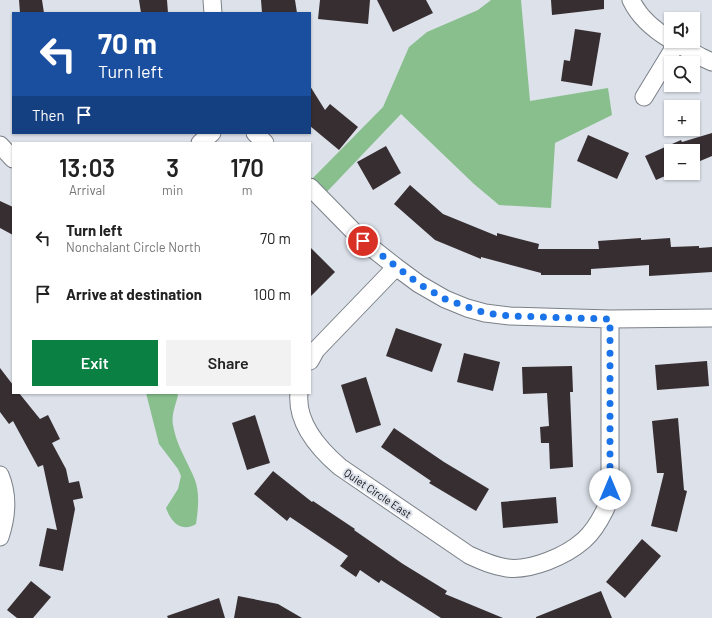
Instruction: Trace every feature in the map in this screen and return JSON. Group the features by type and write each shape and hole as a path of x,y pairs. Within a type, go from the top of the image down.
{"street":[{"path":"212,0 213,12"},
{"path":"632,2 644,19 664,35"},
{"path":"644,97 670,48"},
{"path":"686,48 712,62"},
{"path":"201,142 211,134"},
{"path":"256,134 264,142"},
{"path":"0,145 12,158"},
{"path":"311,188 363,241 419,284 445,299 485,313 510,316 610,319 712,318"},
{"path":"311,358 316,350 396,267"},
{"name":"Quiet Circle East","path":"299,394 302,416 307,429 315,442 327,456 340,467 470,555 490,565 509,568 528,567 565,554 584,540 606,509 610,489 610,319"},
{"path":"0,475 5,486 7,505 0,537"}],"green space":[{"path":"491,0 521,0 530,101 608,88 612,115 555,143 551,208 499,205 474,184 401,114 321,198 311,183 311,180 383,107 409,47 427,32 478,10"},
{"path":"146,394 178,394 173,413 173,425 177,440 195,480 198,491 196,524 181,527 174,522 168,513 166,508 178,489 181,476 178,469 159,444"}],"building":[{"path":"19,0 42,0 44,12 20,12"},
{"path":"139,0 167,0 168,12 141,12"},
{"path":"261,0 295,0 297,12 262,12"},
{"path":"320,0 370,0 368,24 318,19"},
{"path":"377,0 426,0 433,13 393,32"},
{"path":"551,0 604,0 604,9 552,15"},
{"path":"575,29 601,33 592,86 561,81 564,60 570,61"},
{"path":"311,88 325,110 330,104 358,127 339,150 311,127"},
{"path":"712,133 712,156 700,161 700,144 672,144 681,140 682,142"},
{"path":"588,135 629,153 617,179 577,161"},
{"path":"386,146 401,173 373,190 357,162"},
{"path":"664,148 664,176 656,180 645,156"},
{"path":"410,185 443,214 497,236 497,233 539,244 538,249 599,249 598,241 641,238 641,240 670,238 671,247 712,247 712,272 649,276 649,265 591,269 591,275 541,275 541,273 481,257 481,259 435,240 394,204"},
{"path":"0,201 12,207 12,234 0,228"},
{"path":"311,248 335,272 311,296"},
{"path":"396,328 442,344 432,372 386,356"},
{"path":"464,353 500,362 493,391 457,382"},
{"path":"707,361 709,386 657,390 655,365"},
{"path":"572,366 573,392 570,392 573,467 550,469 549,443 541,443 540,427 549,426 547,393 523,394 522,367"},
{"path":"0,368 12,384 12,394 20,394 40,419 48,415 60,439 52,443 66,469 69,483 79,481 83,498 73,500 75,509 63,571 39,566 47,528 57,530 43,465 38,467 13,421 9,424 0,412"},
{"path":"366,377 381,425 356,433 341,385"},
{"path":"255,415 270,463 247,470 232,423"},
{"path":"678,418 684,490 687,491 677,532 651,526 664,473 657,473 652,421"},
{"path":"394,428 444,462 489,489 476,511 429,483 431,481 381,447"},
{"path":"273,471 312,502 313,501 355,529 354,530 403,564 447,591 445,594 503,618 441,618 381,580 379,583 360,570 356,577 340,566 348,556 290,517 287,521 254,494"},
{"path":"556,497 558,523 503,528 501,502"},
{"path":"642,539 661,556 625,598 606,582"},
{"path":"31,581 51,597 33,618 17,618 7,610"},
{"path":"601,591 612,618 536,618 536,617"},
{"path":"238,596 278,604 302,618 234,618"},
{"path":"219,598 225,618 168,618 167,616"}],"route":[{"path":"363,241 419,284 445,299 467,308 485,313 510,316 610,319 610,489"}]}
